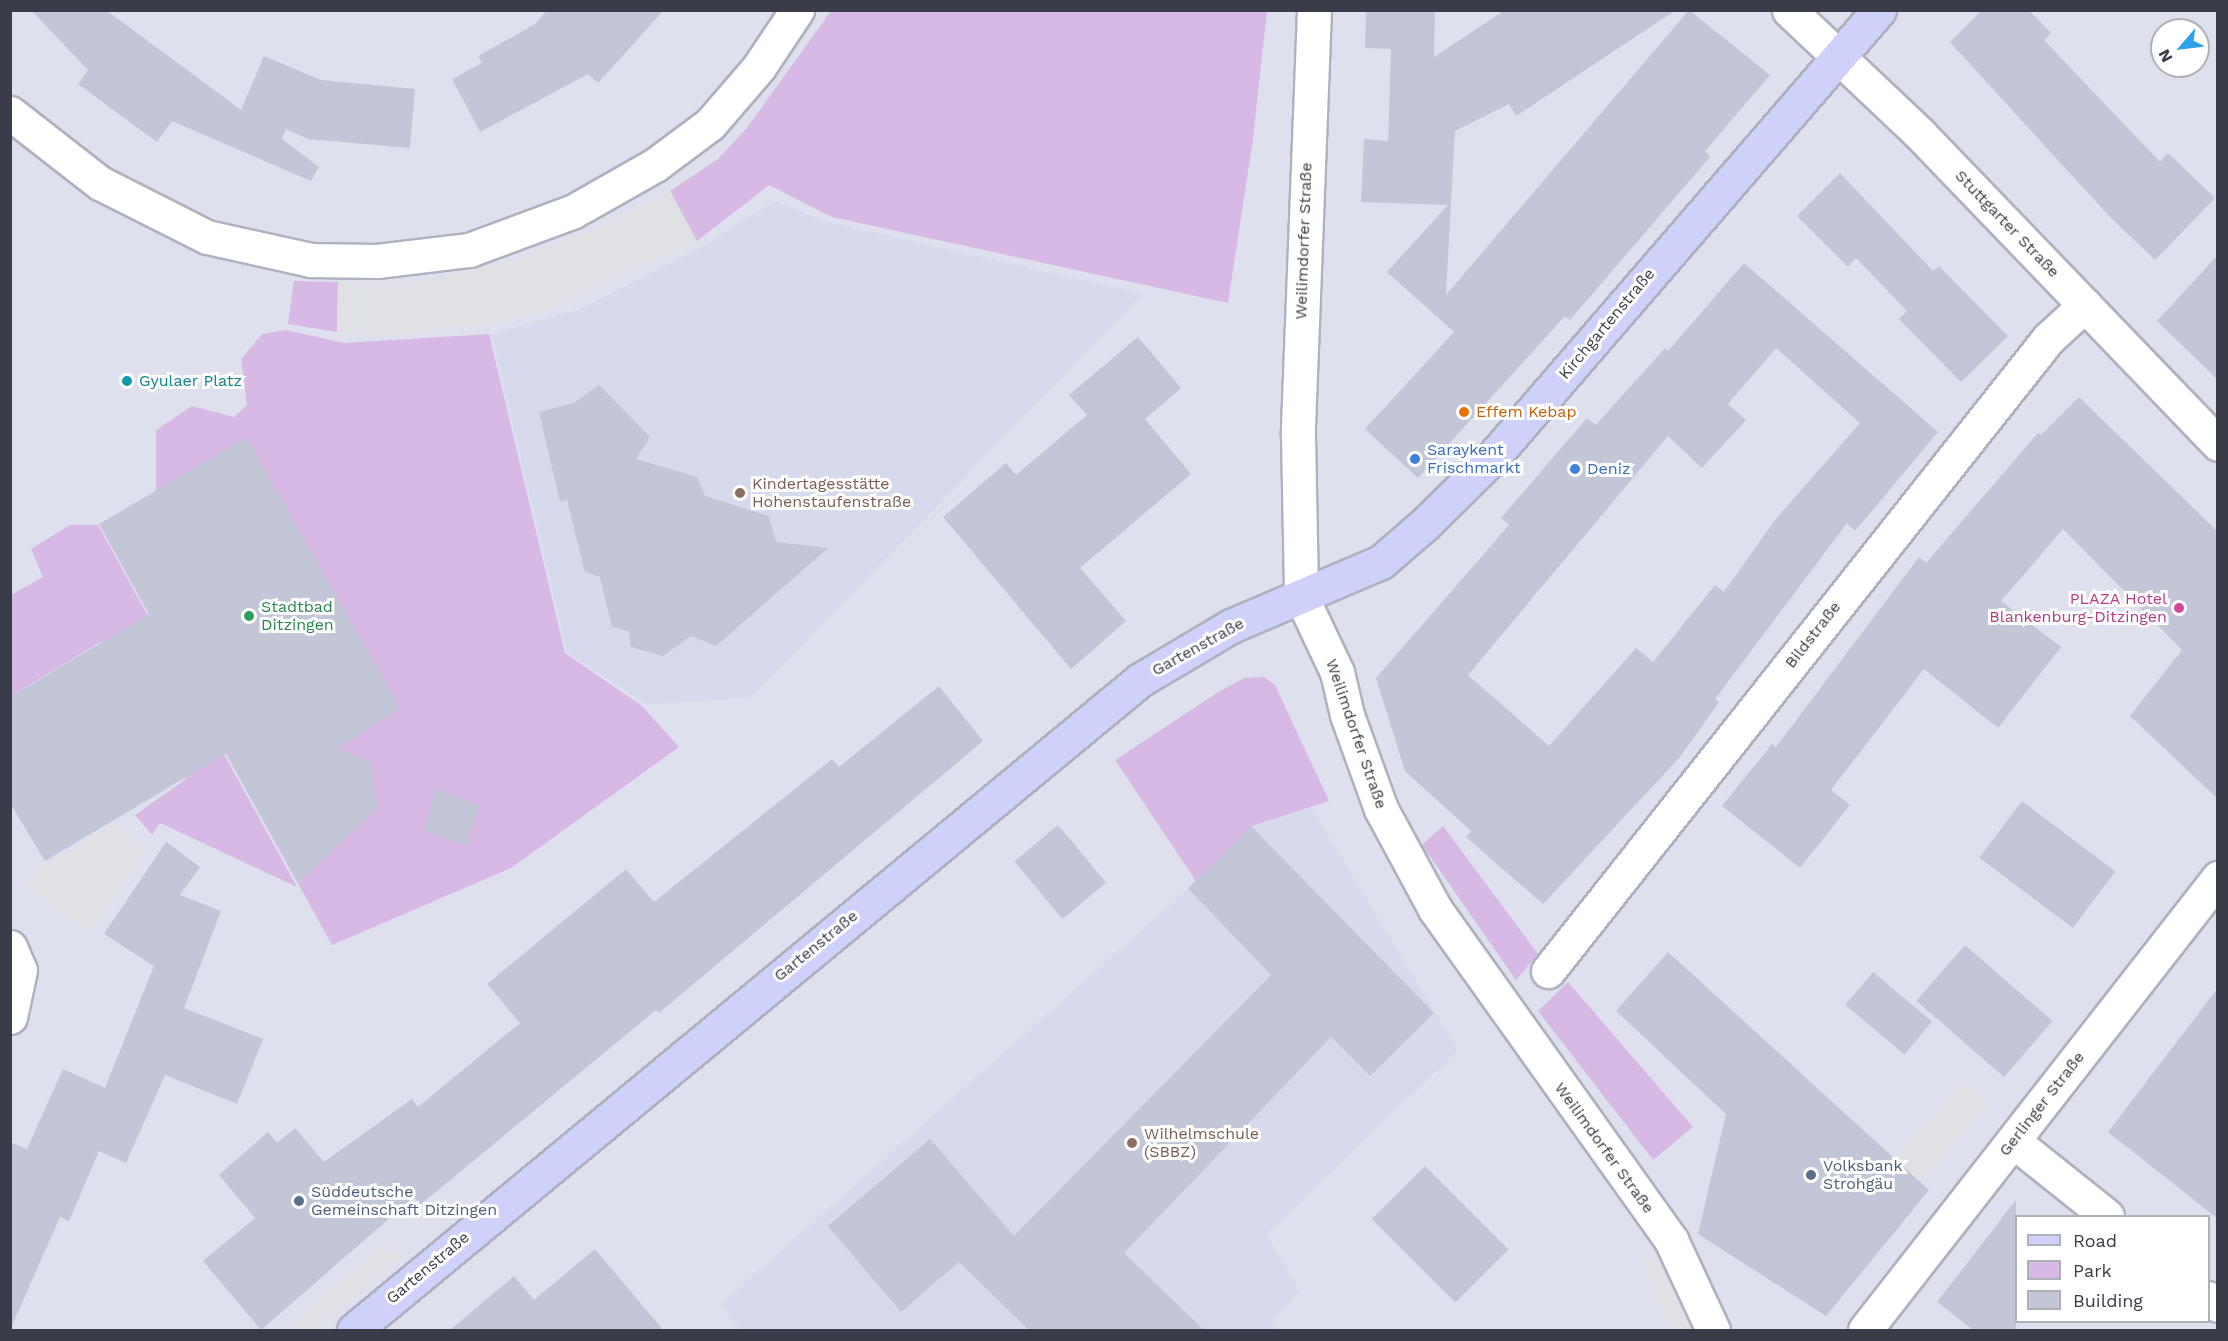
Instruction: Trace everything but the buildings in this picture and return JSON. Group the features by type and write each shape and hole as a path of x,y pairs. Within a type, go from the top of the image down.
{"main road":[{"name":"Kirchgartenstraße","path":"1301,596 1381,562 1492,458 1879,10"},
{"name":"Gartenstraße","path":"354,1330 1140,680 1231,626 1301,596"}],"street":[{"path":"10,113 100,183 207,237 311,260 377,261 469,250 572,212 655,165 710,124 759,67 797,10"},
{"name":"Weilimdorfer Straße","path":"1314,10 1298,435 1301,596 1337,672 1347,715 1381,809 1435,909 1671,1240 1713,1330"},
{"name":"Stuttgarter Straße","path":"1789,10 1838,56 2085,305 2217,444"},
{"name":"Bildstraße","path":"1548,971 2048,339 2085,305"},
{"name":"Gerlinger Straße","path":"1865,1330 2217,878"},
{"path":"10,947 20,970 10,1017"},
{"path":"2013,1141 2107,1215"}],"shaded area":[{"path":"11,11 2217,11 2217,1330 11,1330"},
{"path":"670,191 697,241 558,305 510,320 380,337 337,332 338,282 421,282 507,262 594,229"},
{"name":"Kindertagesstätte Hohenstaufenstraße","path":"775,201 823,221 1143,294 751,698 646,704 567,652 491,334 581,309 700,248"},
{"name":"Wilhelmschule (SBBZ)","path":"1311,807 1458,1050 1266,1235 1300,1291 1272,1323 1280,1330 741,1330 720,1305 1188,889 1251,826"},
{"path":"112,824 146,848 88,933 23,885 43,866"},
{"path":"1962,1081 1988,1104 1920,1182 1894,1159"},
{"path":"387,1241 401,1257 316,1330 284,1330"},
{"path":"1664,1249 1699,1330 1669,1330 1643,1263"}],"green space":[{"path":"831,11 1267,11 1253,139 1228,303 832,217 769,185 697,241 670,191 718,159 746,129"},
{"path":"294,281 338,282 337,332 288,324"},
{"name":"Stadtbad Ditzingen","path":"286,330 344,343 489,334 565,653 642,706 679,747 511,868 332,945 99,524 156,491 156,430 192,406 234,417 247,405 241,359 262,334"},
{"path":"70,525 98,525 297,887 160,823 152,835 135,815 186,779 102,641 11,696 11,595 43,577 31,549"},
{"path":"1264,677 1275,685 1329,801 1251,826 1196,881 1115,760 1220,691 1244,678"},
{"path":"1443,826 1538,954 1516,980 1422,845"},
{"path":"1568,982 1693,1127 1653,1160 1538,1011"}],"place":[{"name":"Gyulaer Platz","path":"127,381"},
{"name":"Effem Kebap","path":"1464,412"},
{"name":"Saraykent Frischmarkt","path":"1415,459"},
{"name":"Deniz","path":"1575,469"},
{"name":"Kindertagesstätte Hohenstaufenstraße","path":"740,493"},
{"name":"PLAZA Hotel Blankenburg-Ditzingen","path":"2179,608"},
{"name":"Stadtbad Ditzingen","path":"249,616"},
{"name":"Wilhelmschule (SBBZ)","path":"1132,1143"},
{"name":"Volksbank Strohgäu","path":"1811,1175"},
{"name":"Süddeutsche Gemeinschaft Ditzingen","path":"299,1201"}]}
